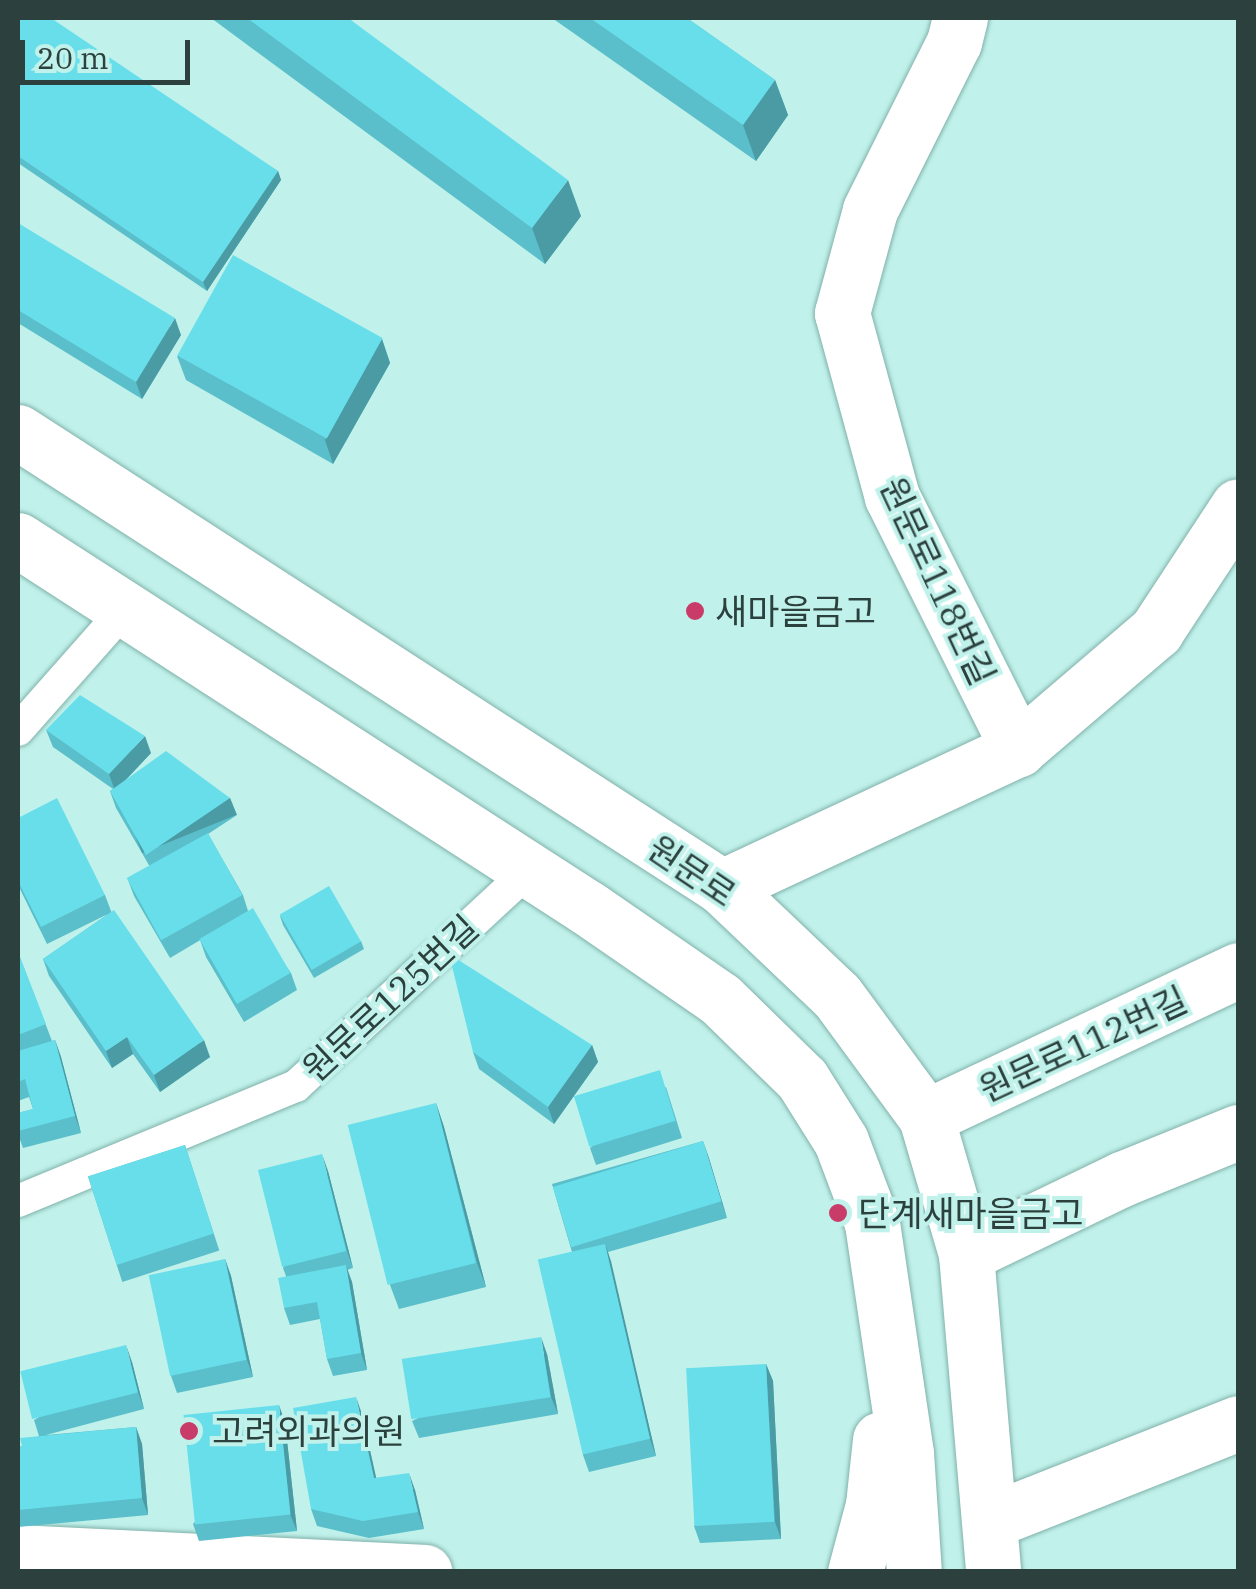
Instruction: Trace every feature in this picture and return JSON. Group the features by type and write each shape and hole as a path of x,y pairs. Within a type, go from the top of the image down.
{"main road":[{"name":"원문로118번길","path":"960,18 954,42 870,210 842,313 892,498 1018,749"},
{"name":"원문로","path":"18,432 722,887 838,996 926,1116 966,1254 980,1371 993,1572"},
{"path":"722,887 1018,749 1156,631 1238,506"},
{"path":"18,540 530,869 720,1000 802,1079 841,1141 872,1224 890,1347 914,1572"},
{"name":"원문로112번길","path":"926,1116 1238,970"},
{"path":"966,1254 1122,1178 1238,1132"},
{"path":"855,1572 873,1505 890,1347"},
{"path":"980,1371 1022,1572"},
{"path":"1010,1513 1238,1422"},
{"path":"18,1552 425,1572"}],"lane":[{"path":"18,730 124,610"},
{"name":"원문로125번길","path":"18,1200 296,1086 530,869"}],"building":[{"path":"18,18 51,18 278,171 203,282 18,156"},
{"path":"247,18 348,18 568,180 532,228"},
{"path":"590,18 687,18 775,80 743,125"},
{"path":"18,223 175,318 136,382 18,310"},
{"path":"233,255 383,338 327,438 177,356"},
{"path":"80,695 145,736 109,774 46,730"},
{"path":"166,751 230,798 146,855 110,791"},
{"path":"57,798 105,895 41,927 18,881 18,818"},
{"path":"208,833 242,895 161,940 127,878"},
{"path":"329,886 361,941 312,970 280,914"},
{"path":"253,908 290,973 237,1004 199,939"},
{"path":"114,910 204,1040 154,1075 127,1037 106,1051 43,959"},
{"path":"18,952 46,1024 18,1035"},
{"path":"449,954 592,1045 548,1107 473,1052"},
{"path":"55,1040 75,1116 18,1131 18,1113 33,1109 25,1079 18,1082 18,1051"},
{"path":"660,1070 675,1121 589,1147 574,1096"},
{"path":"436,1103 476,1263 388,1285 348,1125"},
{"path":"703,1141 721,1201 571,1247 553,1187"},
{"path":"185,1145 214,1233 117,1265 88,1177"},
{"path":"322,1154 346,1251 282,1267 258,1170"},
{"path":"605,1244 650,1439 583,1454 538,1260"},
{"path":"225,1259 246,1360 170,1376 149,1275"},
{"path":"346,1265 361,1353 327,1359 317,1302 284,1308 278,1278"},
{"path":"541,1337 551,1397 411,1419 402,1359"},
{"path":"126,1345 138,1393 32,1419 20,1371"},
{"path":"766,1364 774,1522 694,1526 686,1368"},
{"path":"356,1397 374,1478 409,1473 418,1512 363,1521 311,1509 293,1408"},
{"path":"279,1405 290,1514 195,1524 184,1415"},
{"path":"136,1427 142,1498 18,1510 20,1438"}],"place":[{"name":"새마을금고","path":"695,611"},
{"name":"단계새마을금고","path":"838,1213"},
{"name":"고려외과의원","path":"189,1431"}]}
